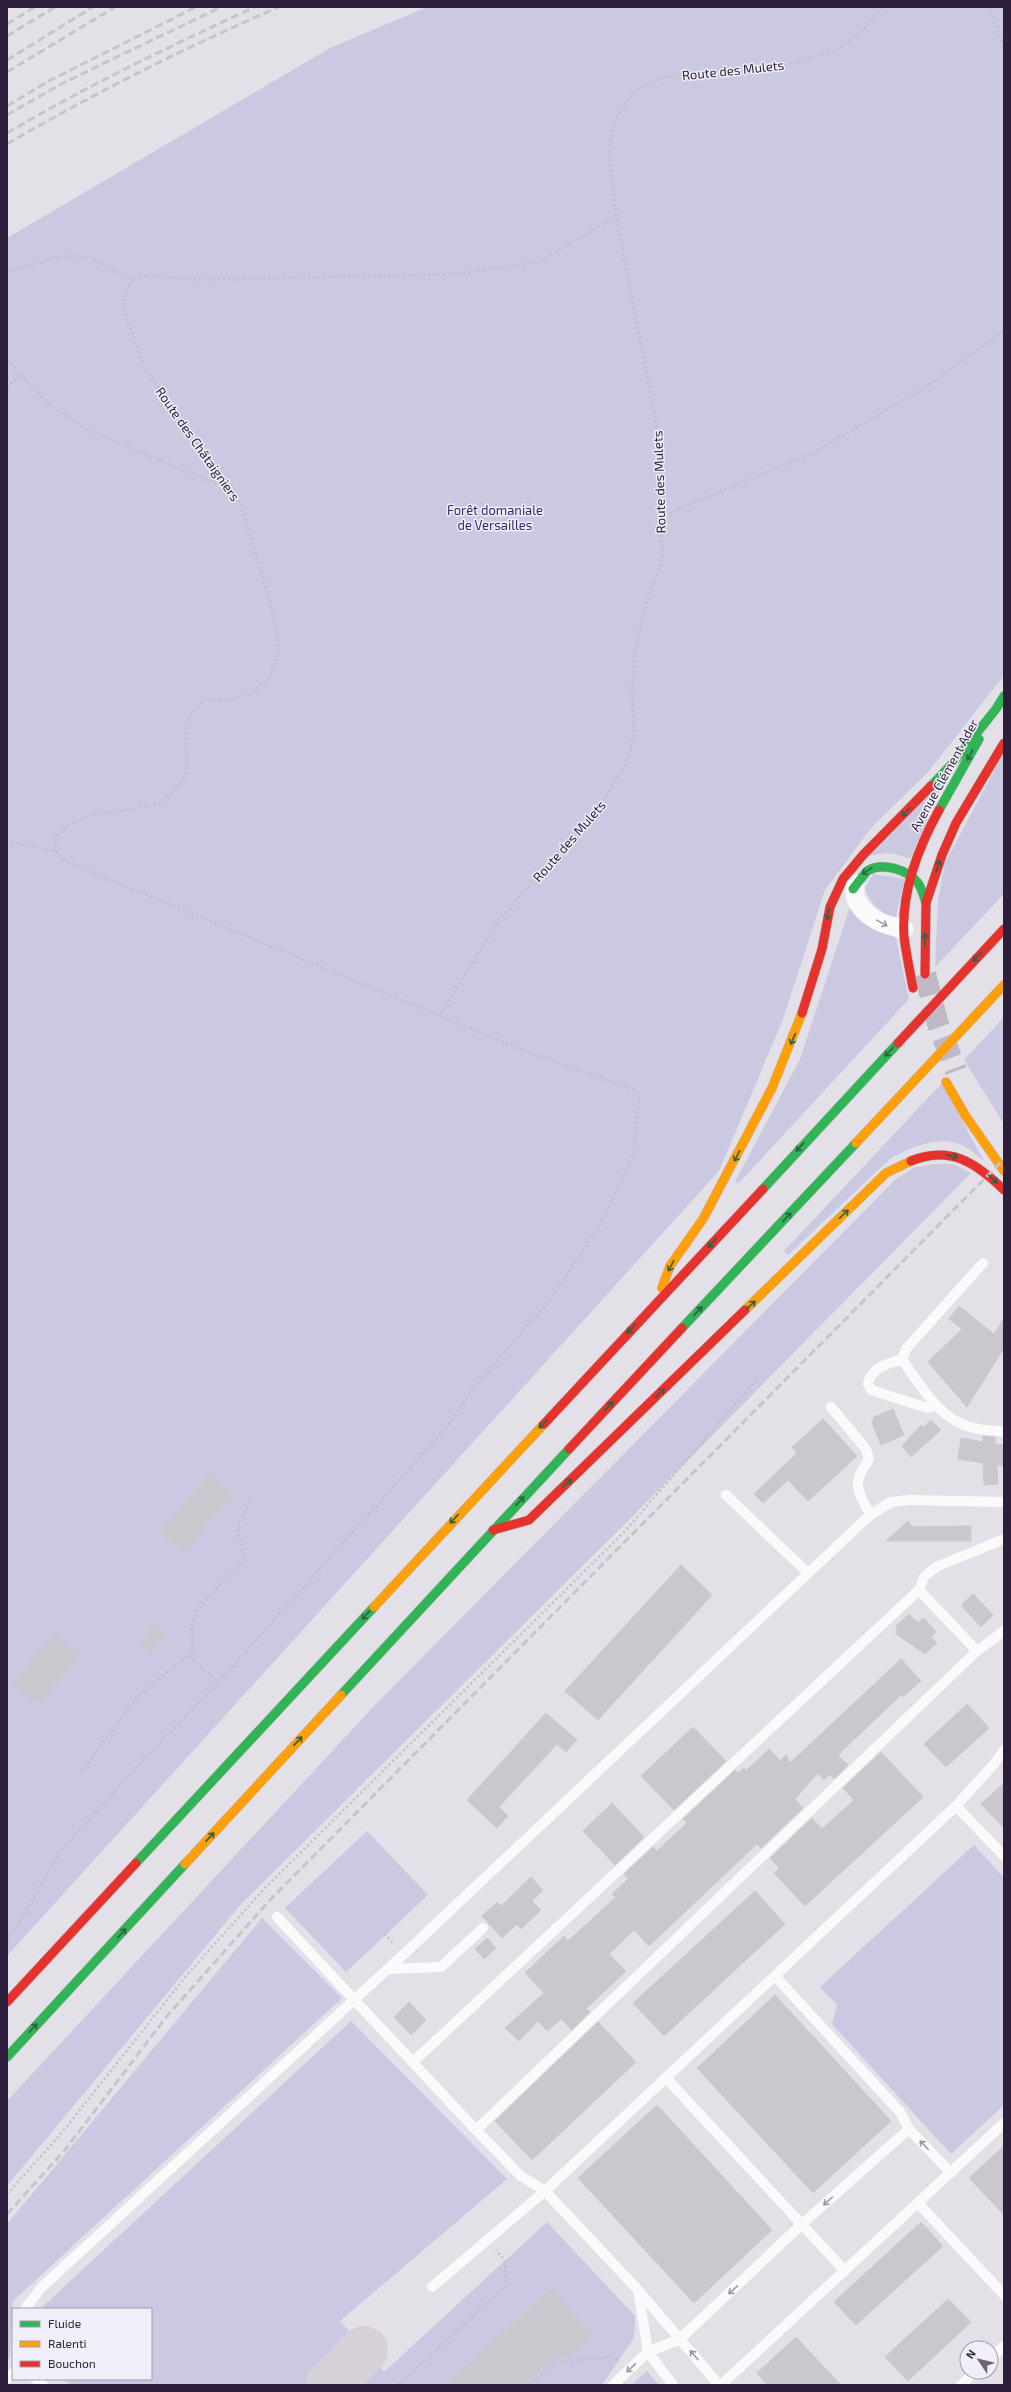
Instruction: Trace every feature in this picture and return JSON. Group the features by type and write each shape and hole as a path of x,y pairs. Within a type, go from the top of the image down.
{"main road":[{"name":"Avenue Clément Ader","path":"913,988 904,929 910,875 920,844 935,813 1000,707 1004,696"},
{"path":"658,1300 670,1266 703,1219 772,1088 796,1032 822,949 830,907 843,879 863,855 952,764 1000,707"},
{"path":"925,974 926,903 942,855 956,822 1004,743"},
{"path":"852,891 864,871 879,865 891,867 910,875 917,882 926,903"},
{"path":"822,949 838,918"},
{"path":"7,2002 1004,929"},
{"path":"7,2057 494,1530 1004,985"},
{"path":"946,1082 965,1115 1004,1171"},
{"path":"494,1530 529,1520 886,1173 908,1160 932,1153 955,1155 980,1168 1004,1190"}],"street":[{"path":"852,891 856,899 869,915 887,926 904,929"}],"lane":[{"path":"902,1360 906,1349 983,1263"},
{"path":"902,1360 893,1362 873,1373 868,1384 871,1390 927,1408 937,1406"},
{"path":"902,1360 937,1406 948,1417 971,1428 1004,1432"},
{"path":"831,1407 866,1449 869,1459 858,1477 857,1486 870,1515"},
{"path":"726,1495 808,1573"},
{"path":"26,2308 41,2288 389,1968 870,1515 891,1502 910,1500 1004,1502"},
{"path":"413,2062 919,1590 924,1577 936,1567 1004,1539"},
{"path":"919,1590 977,1650"},
{"path":"476,2130 977,1650 1004,1631"},
{"path":"432,2287 545,2191 775,1976 956,1806 1004,1750"},
{"path":"956,1806 1004,1856"},
{"path":"276,1917 521,2176 545,2191 638,2290 720,2385 1004,2123"},
{"path":"389,1968 441,1967 483,1928"},
{"path":"775,1976 900,2112 909,2129 951,2173"},
{"path":"666,2078 845,2271"},
{"path":"613,2385 648,2352 680,2339 802,2224 909,2129"},
{"path":"918,2203 1004,2296"},
{"path":"638,2290 648,2352 673,2385"}],"path":[{"name":"Route des Mulets","path":"440,1014 498,921 603,802 628,759 634,732 632,690 635,654 646,603 662,560 660,517 660,443 616,216 609,153 614,121 633,93 659,79 692,72 787,65 836,51 863,30 882,7"},
{"path":"989,7 1004,46"},
{"path":"7,272 61,256 88,257 134,280 149,275 199,280 299,279 455,274 539,262 616,216"},
{"name":"Route des Châtaigniers","path":"55,851 56,836 69,823 95,813 138,809 165,800 182,784 189,764 186,732 192,713 205,700 233,699 252,693 270,676 279,650 274,616 242,508 234,492 145,369 124,311 124,299 127,288 134,280"},
{"path":"660,517 815,452 927,386 1004,331"},
{"path":"7,360 54,409 88,430 234,492"},
{"path":"7,387 21,374"},
{"path":"7,842 55,851 67,862 440,1014 532,1054 633,1088 639,1096 634,1153 601,1223 535,1319 501,1355 447,1427 218,1682 138,1765 59,1853 20,1922 7,1939"},
{"path":"7,2194 60,2135 186,1976 264,1889 626,1530 758,1378"},
{"path":"82,1771 136,1698 153,1682 189,1656 193,1651 192,1623 197,1610 245,1558 244,1548 238,1529 244,1514 252,1501"},
{"path":"189,1656 218,1682"},
{"path":"398,2385 506,2286 505,2261 488,2240"},
{"path":"530,2385 555,2362 613,2357 631,2367"}],"green space":[{"name":"Forêt domaniale de Versailles","path":"427,7 1004,7 1004,675 929,771 871,828 825,890 783,1019 719,1171 7,1956 7,238 330,48"},
{"path":"1004,752 1004,894 935,967 938,900 945,863"},
{"path":"946,777 910,859 890,853 870,856"},
{"path":"873,874 905,879 895,920 877,907 867,894 865,888"},
{"path":"852,901 895,934 909,999 739,1183 735,1182 800,1059"},
{"path":"1004,1017 1004,1124 964,1060"},
{"path":"942,1083 984,1161 962,1145 943,1141 917,1146 899,1154 891,1158 788,1255 784,1251"},
{"path":"934,1164 953,1164 971,1173 622,1527 242,1903 7,2186 7,2101 376,1704 896,1179 916,1167"},
{"path":"367,1831 428,1895 346,1972 285,1908"},
{"path":"974,1845 1004,1878 1004,2105 951,2154 832,2024 837,2005 820,1987"},
{"path":"262,1918 342,1998 13,2301 10,2357 7,2360 7,2224"},
{"path":"351,2021 507,2179 340,2321 384,2372 547,2222 635,2316 634,2338 602,2385 70,2385 65,2380 152,2380 152,2308 41,2308"},
{"path":"647,2371 659,2385 631,2385"}],"building":[{"path":"959,1306 994,1334 1004,1318 1004,1348 967,1407 928,1362 962,1329 949,1319"},
{"path":"893,1409 904,1435 881,1445 872,1423 874,1417"},
{"path":"823,1419 857,1456 808,1501 788,1480 763,1503 754,1494 797,1453 792,1447"},
{"path":"931,1420 941,1430 911,1457 902,1446 921,1425 923,1428"},
{"path":"983,1436 995,1437 995,1444 1004,1445 1004,1466 997,1465 998,1484 984,1485 983,1463 958,1459 961,1438 983,1442"},
{"path":"210,1473 234,1494 183,1552 159,1532"},
{"path":"908,1521 913,1527 971,1526 971,1541 886,1541"},
{"path":"681,1565 712,1595 598,1720 565,1691"},
{"path":"973,1594 993,1615 981,1627 961,1605"},
{"path":"909,1614 918,1623 924,1618 936,1632 931,1637 937,1643 925,1654 896,1634 897,1625"},
{"path":"154,1625 166,1634 151,1653 139,1644"},
{"path":"55,1634 80,1657 37,1705 12,1682"},
{"path":"901,1659 921,1681 903,1697 901,1695 838,1755 848,1765 834,1779 830,1774 824,1780 818,1773 795,1799 803,1808 761,1848 757,1844 649,1946 634,1930 609,1954 626,1971 586,2009 590,2012 572,2030 561,2019 547,2031 538,2021 519,2041 505,2028 544,1993 525,1973 564,1936 568,1941 616,1897 612,1894 628,1879 624,1874 653,1847 657,1851 687,1823 683,1819 735,1770 738,1773 744,1768 746,1771 769,1749 780,1761 786,1755 790,1763"},
{"path":"967,1704 989,1728 946,1767 924,1744"},
{"path":"546,1713 577,1740 566,1752 557,1744 499,1807 508,1816 497,1828 467,1800"},
{"path":"693,1727 726,1761 674,1810 641,1776"},
{"path":"881,1752 923,1797 805,1906 774,1873 779,1868 770,1858 812,1818 822,1829 854,1800 843,1788"},
{"path":"1004,1783 1004,1828 981,1804"},
{"path":"612,1803 644,1837 615,1865 583,1831"},
{"path":"531,1877 543,1890 532,1901 541,1910 521,1929 517,1924 502,1938 482,1916 497,1902 501,1906"},
{"path":"755,1891 785,1924 664,2036 633,2003"},
{"path":"487,1938 496,1948 484,1959 475,1949"},
{"path":"775,1995 891,2121 813,2193 697,2068"},
{"path":"409,2002 426,2020 411,2035 394,2017"},
{"path":"598,2022 636,2062 532,2160 495,2121"},
{"path":"657,2105 772,2230 694,2303 578,2178"},
{"path":"1004,2146 1004,2215 969,2178"},
{"path":"921,2222 943,2246 856,2325 834,2302"},
{"path":"551,2289 592,2334 564,2360 556,2356 524,2385 445,2385"},
{"path":"948,2299 971,2322 908,2381 885,2357"},
{"path":"796,2337 841,2385 767,2385 757,2373"}],"taxiway":[{"path":"330,2385 364,2350"}],"tunnel":[{"path":"925,974 937,1021 956,1071"}],"railway":[{"path":"7,24 35,7"},
{"path":"7,36 55,7"},
{"path":"7,60 93,7"},
{"path":"7,72 115,7"},
{"path":"7,106 47,82 196,7"},
{"path":"7,115 61,84 221,7"},
{"path":"7,133 129,67 255,7"},
{"path":"7,144 141,71 279,7"},
{"path":"7,2214 65,2150 167,2016 270,1900 1004,1159"}],"traffic: fast":[{"path":"996,709 1004,696"},
{"path":"931,786 952,764 996,709"},
{"path":"939,810 979,739"},
{"path":"853,889 867,871 880,867 894,868 908,874 918,883 926,903"},
{"path":"763,1189 898,1043"},
{"path":"682,1328 856,1143"},
{"path":"341,1695 569,1449"},
{"path":"136,1863 374,1607"},
{"path":"7,2057 185,1864"}],"traffic: slow":[{"path":"856,1143 1004,985"},
{"path":"662,1288 670,1266 703,1219 772,1088 802,1013"},
{"path":"946,1082 965,1115 1004,1171"},
{"path":"745,1310 886,1173 911,1161"},
{"path":"374,1607 544,1424"},
{"path":"185,1864 341,1695"}],"traffic: jam":[{"path":"925,974 926,903 942,855 956,823 1004,743"},
{"path":"802,1013 822,949 830,907 843,879 863,855 931,786"},
{"path":"913,988 904,936 905,903 912,870 924,839 939,810"},
{"path":"898,1043 1004,929"},
{"path":"911,1161 938,1155 962,1159 994,1180 1004,1190"},
{"path":"544,1424 763,1189"},
{"path":"493,1530 529,1520 745,1310"},
{"path":"569,1449 682,1328"},
{"path":"7,2002 136,1863"}]}
